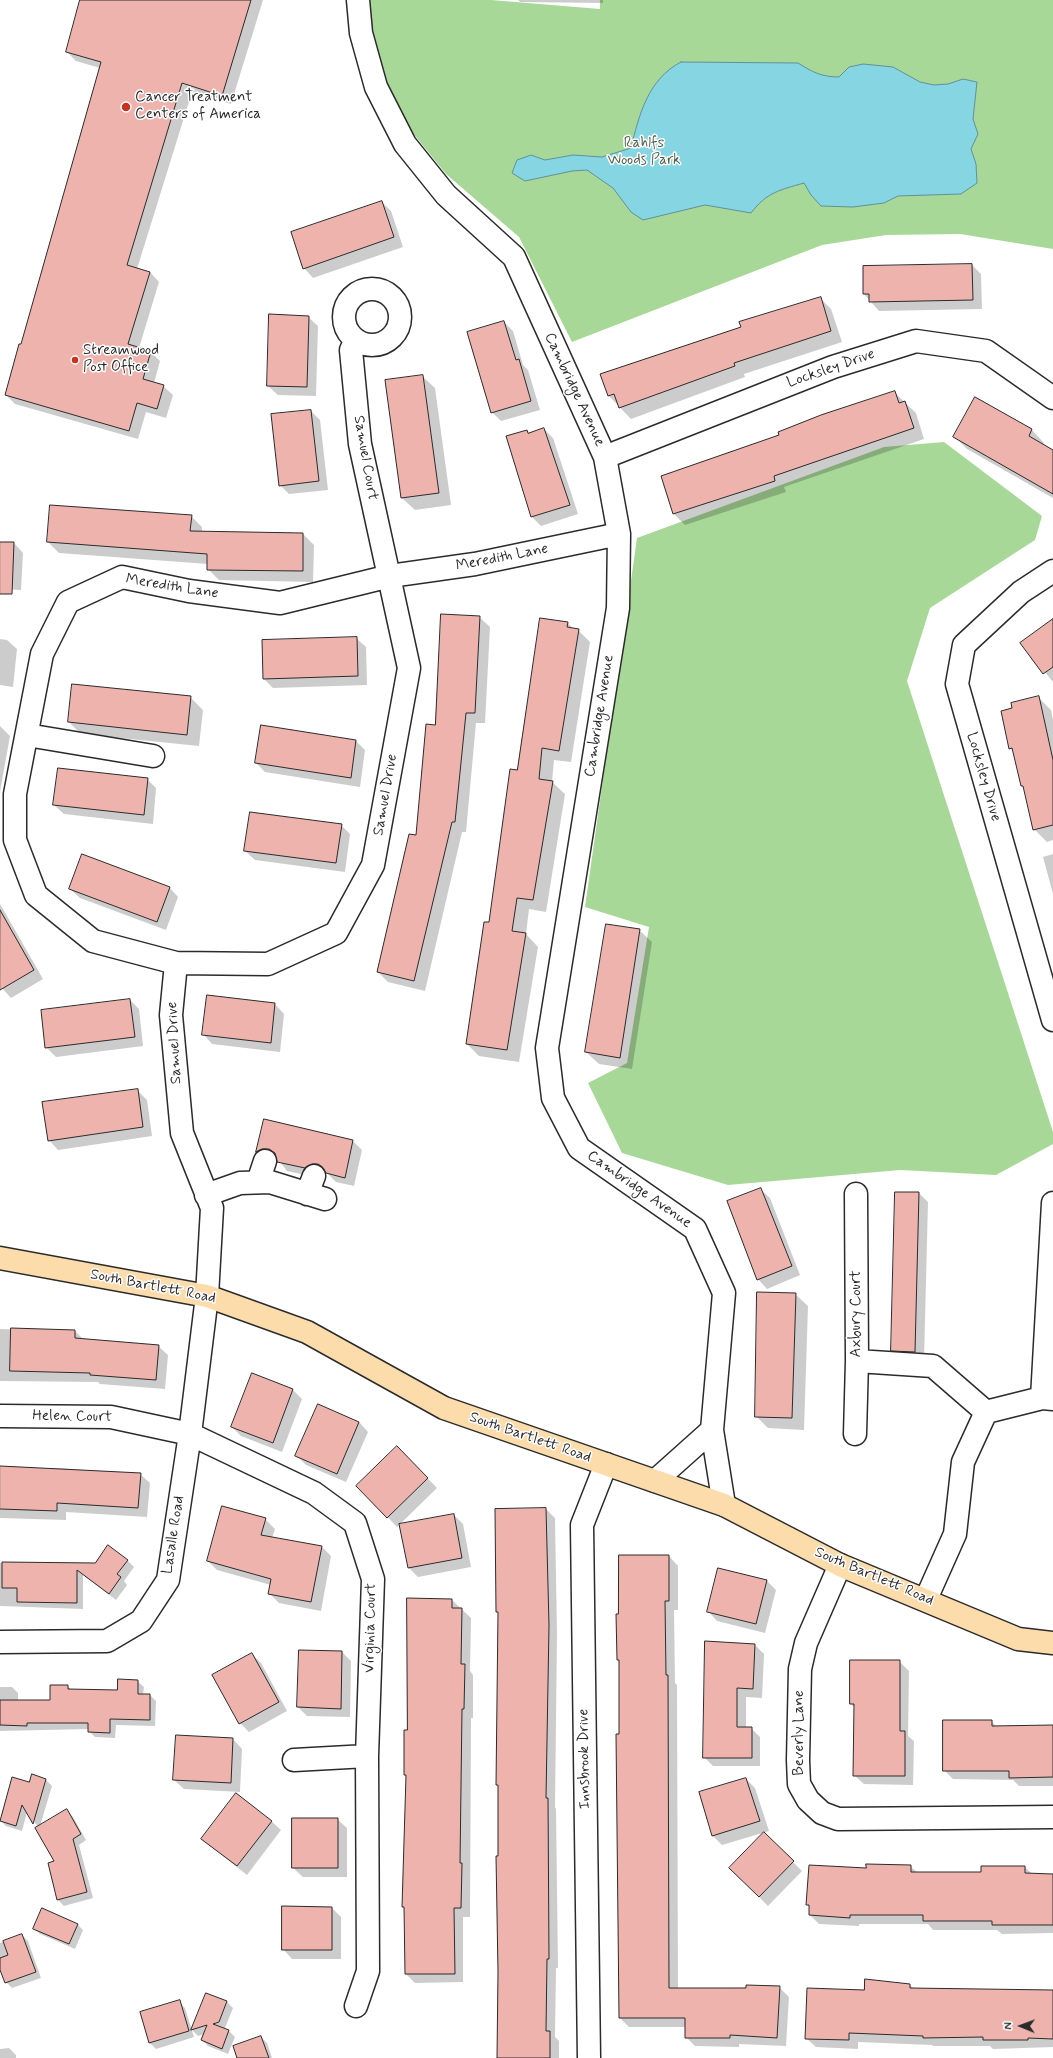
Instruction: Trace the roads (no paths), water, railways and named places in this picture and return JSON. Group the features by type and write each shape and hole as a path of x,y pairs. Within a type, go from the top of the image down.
{"main road":[{"name":"South Bartlett Road","path":"0,1258 207,1296 307,1332 444,1408 724,1505 840,1565 926,1599 1018,1639 1053,1643"}],"street":[{"name":"Cambridge Avenue","path":"358,0 361,33 376,87 405,144 446,195 514,258 605,457 619,534 618,608 547,1048 553,1098 579,1148 695,1228 724,1293 712,1430 724,1505"},
{"name":"Samuel Court","path":"356,340 350,350 360,444 390,576"},
{"name":"Locksley Drive","path":"605,457 833,367 916,341 986,351 1053,398"},
{"name":"Meredith Lane","path":"176,963 93,941 36,895 15,840 16,794 42,654 68,602 122,577 190,591 280,604 390,576 475,564 619,534"},
{"name":"Locksley Drive","path":"1053,571 1022,592 964,645 957,684 1053,1020"},
{"name":"Samuel Drive","path":"207,1296 212,1208 182,1133 171,1015 176,963 268,964 336,933 373,865 409,668 390,576"},
{"path":"27,734 153,756"},
{"path":"258,1182 266,1161"},
{"path":"206,1195 240,1183 258,1182 270,1182 316,1190"},
{"name":"Axbury Court","path":"855,1434 857,1360 856,1194"},
{"path":"986,1412 1047,1399 1053,1203"},
{"name":"Lasalle Road","path":"0,1642 107,1642 141,1621 168,1580 190,1434 207,1296"},
{"path":"857,1360 934,1366 986,1412"},
{"path":"926,1599 955,1534 963,1462 986,1412"},
{"name":"Helen Court","path":"0,1416 111,1417 190,1434"},
{"path":"655,1481 712,1430"},
{"name":"Virginia Court","path":"190,1434 314,1493 355,1522 373,1579 367,1756 368,1971 356,2006"},
{"name":"Innsbrook Drive","path":"589,2058 582,1525 606,1464"},
{"name":"Beverly Lane","path":"840,1565 806,1643 800,1669 798,1760 799,1784 808,1800 822,1813 838,1819 1053,1817"},
{"path":"294,1760 367,1756"}],"water":[{"path":"681,62 798,63 817,73 839,77 849,67 863,64 893,67 920,82 934,85 948,84 963,79 977,82 973,119 978,134 971,149 976,164 977,183 961,194 898,196 884,203 853,207 821,206 811,195 804,183 781,190 768,196 751,213 705,205 643,220 631,212 613,188 587,170 572,171 525,181 512,173 517,160 531,155 545,160 573,155 602,157 631,148 642,111 653,88 660,78"}],"place":[{"name":"Cancer Treatment Centers of America","path":"126,107"},
{"name":"Streamwood Post Office","path":"75,360"}],"park label":[{"name":"Rahlfs Woods Park","path":"644,152"}]}
